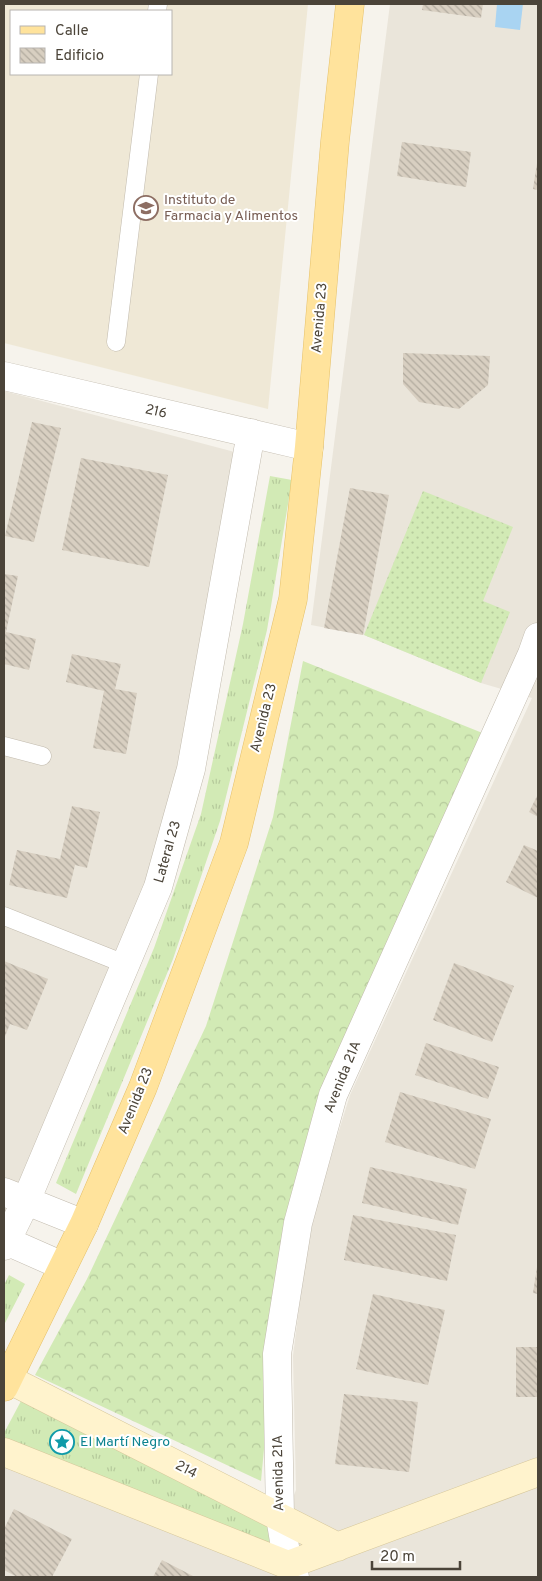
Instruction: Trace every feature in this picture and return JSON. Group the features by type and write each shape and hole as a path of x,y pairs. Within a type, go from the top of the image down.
{"main road":[{"name":"Avenida 23","path":"6,1383 84,1224 143,1087 234,843 293,599 309,447 335,140 350,4"}],"street":[{"name":"216","path":"4,376 309,447"},
{"name":"Lateral 23","path":"4,1243 15,1196 125,964 158,887 192,769 251,433"},
{"name":"Avenida 21A","path":"288,1573 280,1517 277,1354 298,1223 333,1095 538,637"},
{"path":"15,1196 84,1224"},
{"path":"4,1243 63,1266"},
{"name":"214","path":"6,1383 338,1547"},
{"path":"4,1452 288,1573 338,1547 538,1472"}],"lane":[{"path":"116,342 150,75"},
{"path":"4,746 42,756"},
{"path":"4,916 125,964"}],"shaded area":[{"name":"Instituto de Farmacia y Alimentos","path":"4,4 308,4 268,409 4,343"},
{"path":"390,4 538,4 538,1577 4,1577 4,1439 277,1537 296,1490 293,1356 309,1227 350,1095 532,698 481,683 364,635 311,625"},
{"path":"4,391 246,455 187,816 4,1246"}],"green space":[{"path":"270,476 292,480 267,630 220,821 173,959 76,1194 56,1183 154,948 201,814 243,624"},
{"path":"423,491 513,527 483,601 510,612 481,683 364,635"},
{"path":"303,661 485,734 285,1224 261,1481 35,1375 87,1279 206,1026 273,817"},
{"path":"9,1275 25,1284 4,1325 4,1285"},
{"path":"21,1401 270,1526 272,1550 4,1439 4,1433"}],"water":[{"path":"497,4 523,4 520,30 495,27"}],"building":[{"path":"423,4 483,4 481,18 422,10"},
{"path":"402,142 471,152 466,187 397,176"},
{"path":"538,163 538,190 533,189"},
{"path":"403,353 490,356 488,385 459,409 419,402 403,384"},
{"path":"32,422 61,428 34,542 5,536"},
{"path":"81,458 168,475 149,567 62,550"},
{"path":"350,488 389,495 363,635 324,628"},
{"path":"4,574 18,576 6,632 36,639 29,670 4,664"},
{"path":"72,654 121,664 115,689 137,693 126,754 93,748 104,691 66,682"},
{"path":"538,794 538,817 529,812"},
{"path":"72,806 100,812 87,868 75,865 67,898 9,885 17,850 60,859"},
{"path":"524,845 538,851 538,898 506,882"},
{"path":"4,961 48,979 27,1030 10,1024 4,1039"},
{"path":"454,963 514,986 492,1042 433,1020"},
{"path":"426,1043 499,1067 488,1099 415,1075"},
{"path":"400,1092 491,1119 475,1169 385,1142"},
{"path":"370,1167 467,1189 458,1225 362,1203"},
{"path":"353,1215 456,1235 447,1281 344,1260"},
{"path":"538,1267 538,1294 533,1293"},
{"path":"373,1294 445,1310 428,1385 356,1369"},
{"path":"516,1347 538,1347 538,1397 516,1397"},
{"path":"344,1394 418,1402 409,1472 335,1464"},
{"path":"14,1509 72,1539 52,1577 17,1577 4,1570 4,1529"},
{"path":"162,1560 195,1577 153,1577"}],"place":[{"name":"Instituto de Farmacia y Alimentos","path":"146,208"},
{"name":"El Martí Negro","path":"62,1442"}]}
